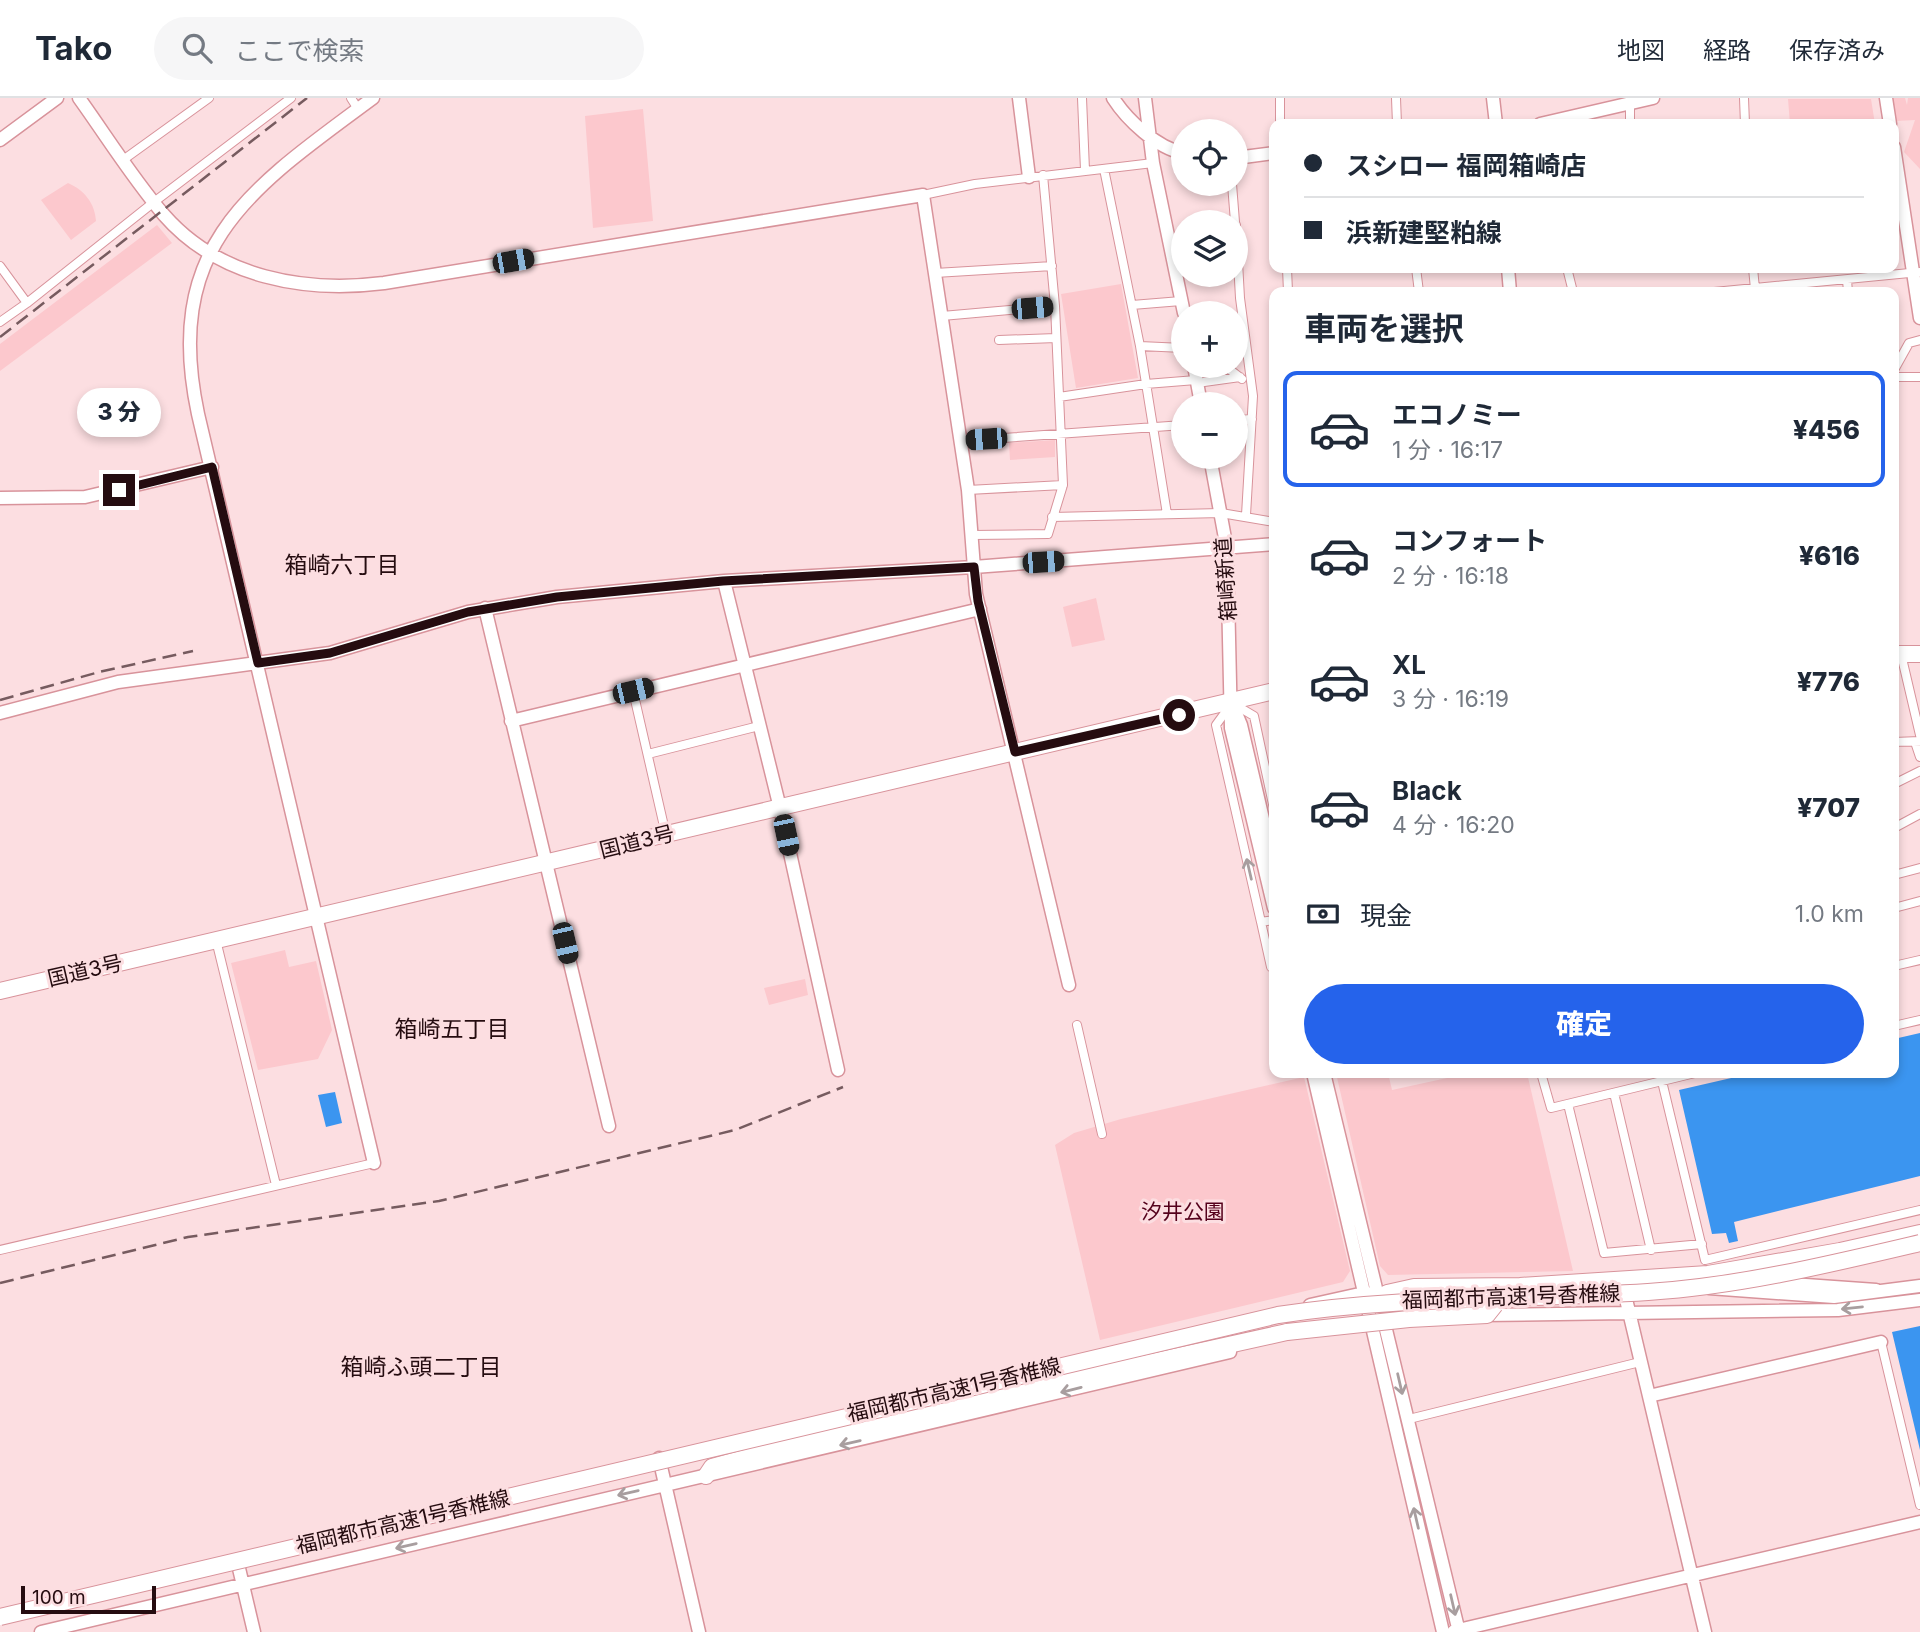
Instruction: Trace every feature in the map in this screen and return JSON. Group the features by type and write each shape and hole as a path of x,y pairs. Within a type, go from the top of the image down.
{"highway":[{"path":"1899,654 1920,654"},
{"name":"国道3号","path":"0,991 1269,692"},
{"path":"1376,1293 1414,1287 1648,1280 1708,1274 1840,1251 1920,1233"},
{"name":"福岡都市高速1号香椎線","path":"0,1616 1278,1315 1389,1301 1649,1292 1697,1287 1765,1277 1920,1242"},
{"name":"福岡都市高速1号香椎線","path":"0,1622 1228,1330 1365,1311 1628,1301 1709,1293 1846,1269 1920,1252"},
{"path":"706,1476 712,1467 858,1427 1287,1332 1409,1319 1487,1315 1495,1305"}],"street":[{"path":"0,140 57,98"},
{"path":"79,98 153,202 176,227 211,253 262,276 293,284 351,287 1029,177 1153,163"},
{"path":"123,160 209,98"},
{"path":"0,323 153,202 291,98"},
{"path":"0,1250 374,1163 193,390 189,347 197,289 211,253 235,212 251,193 355,103 373,98"},
{"path":"1019,98 1029,177"},
{"path":"1083,98 1085,170"},
{"path":"1114,98 1132,121 1171,150"},
{"path":"1145,98 1153,163 1181,301"},
{"path":"1280,98 1280,119"},
{"path":"1396,98 1397,119"},
{"path":"1493,98 1495,119"},
{"path":"1577,119 1651,98"},
{"path":"1744,98 1745,119"},
{"path":"1886,98 1889,119"},
{"path":"1630,105 1630,119"},
{"path":"1248,156 1269,154"},
{"path":"1104,169 1140,346 1167,514"},
{"path":"972,535 1048,534 1063,485 1055,306 1043,175"},
{"path":"1899,176 1916,273 1920,318"},
{"path":"923,195 968,490 979,609 1069,985"},
{"path":"0,266 27,303"},
{"path":"935,274 1052,266"},
{"path":"1797,287 1916,273"},
{"path":"1847,280 1848,287"},
{"path":"1239,287 1253,387 1246,515"},
{"path":"1132,305 1171,307"},
{"path":"942,316 1055,306"},
{"path":"999,340 1056,338"},
{"path":"1899,361 1909,343 1920,340"},
{"path":"1140,346 1171,347"},
{"path":"1899,377 1920,377"},
{"path":"1196,378 1199,392"},
{"path":"1059,397 1146,384 1229,378"},
{"path":"1241,378 1253,387"},
{"path":"1248,419 1252,419"},
{"path":"961,441 1171,426"},
{"path":"0,498 85,497 212,467"},
{"name":"箱崎新道","path":"1212,469 1227,549 1231,728 1269,885"},
{"path":"968,490 1063,485"},
{"path":"1052,517 1221,513 1269,521"},
{"path":"0,713 118,682 347,649 485,608 610,591 1269,545"},
{"path":"723,581 780,808 838,1070"},
{"path":"485,608 609,1126"},
{"path":"511,721 979,609"},
{"path":"1899,662 1920,757"},
{"path":"633,691 666,835"},
{"path":"1232,703 1254,716 1269,786"},
{"path":"1232,703 1241,725 1269,845"},
{"path":"1232,703 1216,725 1269,958"},
{"path":"648,754 759,726"},
{"path":"1899,741 1918,739"},
{"path":"1899,782 1920,771"},
{"path":"1899,825 1920,814"},
{"path":"1899,874 1920,868"},
{"path":"1899,907 1920,901"},
{"path":"1261,922 1269,921"},
{"path":"216,940 276,1185"},
{"path":"1899,966 1920,960"},
{"path":"1899,1025 1920,1020"},
{"path":"1077,1025 1102,1134"},
{"path":"1315,1078 1376,1293 1377,1318 1442,1632 1459,1632 1920,1522"},
{"path":"1325,1078 1333,1136"},
{"path":"1542,1078 1551,1108 1614,1093 1658,1078"},
{"path":"1661,1078 1705,1261 1920,1210"},
{"path":"1614,1093 1651,1250"},
{"path":"1568,1104 1604,1253 1702,1244"},
{"path":"0,1616 659,1458 1376,1293 1429,1301 1625,1295 1702,1287 1727,1292 1804,1297 1867,1295 1876,1290 1919,1286"},
{"path":"1625,1295 1705,1632"},
{"path":"41,1632 1377,1318 1424,1314 1838,1310 1920,1300"},
{"path":"1377,1318 1409,1419 1459,1632"},
{"path":"1649,1396 1881,1342 1920,1504"},
{"path":"1409,1419 1640,1362"},
{"path":"659,1458 699,1632"},
{"path":"237,1560 254,1632"}],"green space":[{"path":"1892,98 1905,98 1907,105 1908,98 1920,98 1920,169 1904,152 1915,120 1896,119"},
{"path":"1788,99 1871,99 1874,119 1790,119"},
{"path":"643,109 653,221 593,228 585,116"},
{"path":"68,183 88,198 96,221 71,240 41,200"},
{"path":"157,225 172,243 0,371 0,344"},
{"path":"1121,284 1138,378 1076,388 1061,294"},
{"path":"1055,440 1055,457 1010,460 1009,443"},
{"path":"1096,598 1105,640 1072,647 1063,607"},
{"path":"285,950 289,967 316,961 332,1030 318,1059 258,1070 231,963"},
{"path":"805,979 808,995 769,1005 764,988"},
{"name":"汐井公園","path":"1304,1078 1350,1271 1343,1282 1100,1340 1055,1145 1074,1133 1121,1119"},
{"path":"1337,1078 1389,1078 1392,1090 1447,1078 1528,1078 1573,1271 1388,1275 1380,1266"}],"water":[{"path":"1920,1033 1920,1176 1734,1222 1738,1241 1729,1243 1726,1233 1712,1234 1679,1090 1731,1078 1899,1078 1899,1038"},
{"path":"335,1092 342,1123 326,1127 318,1095"},
{"path":"1920,1326 1920,1450 1892,1332"}],"railway":[{"path":"0,337 307,98"},
{"path":"0,700 99,672 193,651"},
{"path":"0,1283 188,1237 439,1201 735,1130 843,1087"}],"district":[{"name":"箱崎六丁目","path":"342,565"},
{"name":"箱崎五丁目","path":"452,1029"},
{"name":"箱崎ふ頭二丁目","path":"421,1367"}],"route":[{"path":"119,490 212,467 258,663 330,653 468,612 557,597 723,581 974,567 976,594 1015,752 1179,715"}]}
